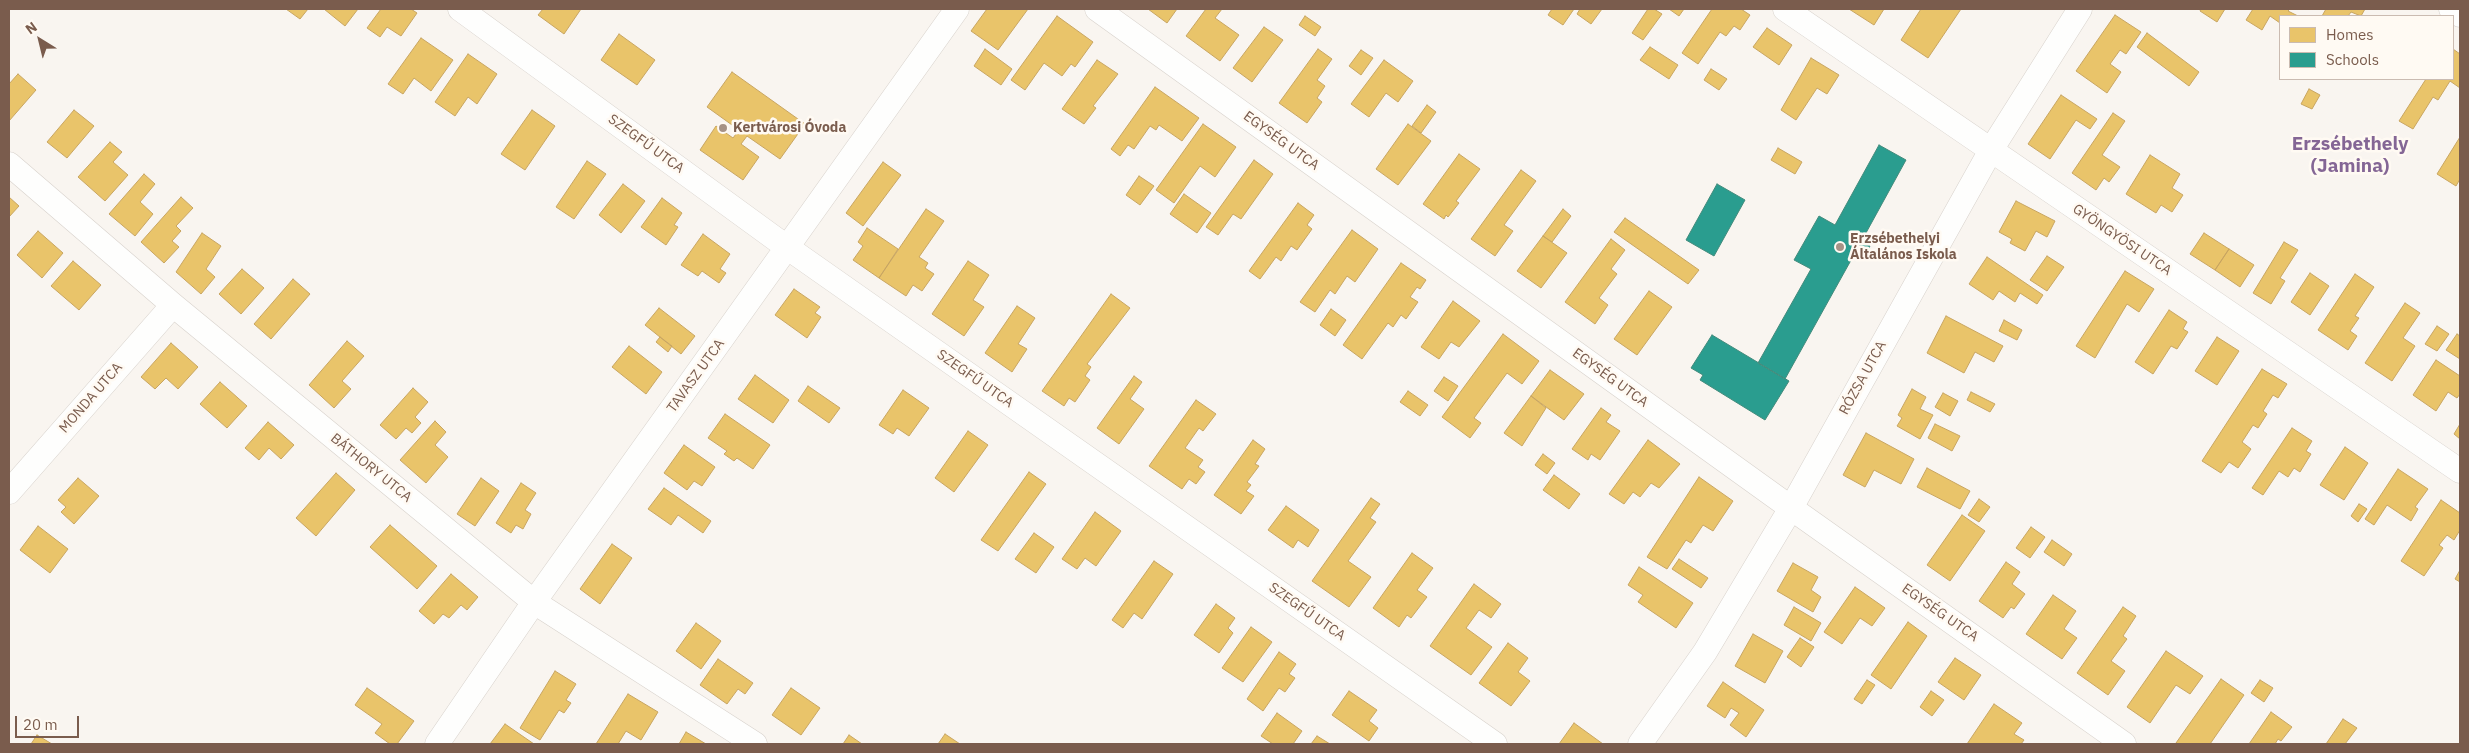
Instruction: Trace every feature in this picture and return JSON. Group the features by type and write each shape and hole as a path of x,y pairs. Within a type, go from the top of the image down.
{"street":[{"name":"SZEGFŰ UTCA","path":"460,9 788,248 1495,744"},
{"name":"TAVASZ UTCA","path":"436,744 534,602 957,9"},
{"name":"EGYSÉG UTCA","path":"1097,9 1791,508 2124,744"},
{"name":"GYÖNGYÖSI UTCA","path":"1785,9 2460,470"},
{"name":"RÓZSA UTCA","path":"1640,744 1705,652 1791,508 1991,150 2080,9"},
{"path":"2450,9 2460,15"},
{"name":"BÁTHORY UTCA","path":"9,164 172,304 534,602 755,744"},
{"name":"MONDA UTCA","path":"9,492 172,304"}],"building: Homes":[{"path":"286,9 308,9 300,19"},
{"path":"324,9 358,9 345,26"},
{"path":"381,9 411,9 417,13 401,36 387,27 380,37 367,28"},
{"path":"543,9 581,9 564,34 538,15"},
{"path":"987,9 1028,9 998,50 971,31"},
{"path":"1148,9 1177,9 1167,23"},
{"path":"1206,9 1222,9 1215,18 1239,35 1220,61 1186,36"},
{"path":"1552,9 1574,9 1563,25 1548,15"},
{"path":"1580,9 1602,9 1591,24 1577,14"},
{"path":"1648,9 1654,9 1662,14 1643,40 1632,33"},
{"path":"1669,9 1684,9 1679,16"},
{"path":"1712,9 1741,9 1750,15 1740,30 1734,26 1726,36 1720,32 1698,64 1682,53"},
{"path":"1849,9 1884,9 1874,25"},
{"path":"1921,9 1961,9 1928,58 1901,40"},
{"path":"2201,9 2225,9 2217,22 2200,11"},
{"path":"2253,9 2290,9 2288,11 2296,15 2279,15 2279,22 2270,16 2262,30 2246,20"},
{"path":"2326,9 2365,9 2362,15 2351,12 2349,15 2323,15"},
{"path":"2115,15 2141,32 2126,54 2120,50 2110,64 2121,72 2107,93 2076,71"},
{"path":"1057,16 1093,42 1075,67 1071,64 1062,76 1044,63 1025,90 1011,80"},
{"path":"1305,16 1321,27 1315,36 1299,25"},
{"path":"1264,27 1283,40 1252,82 1233,68"},
{"path":"1767,28 1792,45 1779,65 1753,47"},
{"path":"2147,33 2199,72 2189,86 2137,47"},
{"path":"619,34 655,60 637,85 601,60"},
{"path":"421,38 453,60 431,91 414,78 403,94 388,84"},
{"path":"1650,47 1678,65 1669,79 1640,60"},
{"path":"985,49 1012,69 1001,85 974,66"},
{"path":"1318,49 1332,59 1317,80 1325,86 1317,98 1322,102 1307,123 1279,103"},
{"path":"1361,50 1373,58 1361,75 1349,66"},
{"path":"2454,50 2460,54 2460,88 2450,81 2438,100 2433,97 2413,129 2399,121 2425,80 2454,80"},
{"path":"468,54 497,74 477,104 468,97 455,116 435,102"},
{"path":"1811,58 1839,75 1827,94 1817,88 1796,120 1781,110"},
{"path":"1097,60 1118,74 1093,106 1096,108 1084,124 1062,109"},
{"path":"1384,60 1413,81 1398,102 1386,93 1369,117 1351,104"},
{"path":"1711,69 1727,79 1719,90 1704,80"},
{"path":"732,72 805,124 780,159 747,136 741,144 759,157 743,180 700,150 716,126 733,138 739,130 707,107"},
{"path":"18,74 36,90 9,121 9,84"},
{"path":"1155,87 1199,118 1182,141 1159,125 1156,130 1150,126 1134,149 1128,145 1120,156 1111,149"},
{"path":"2309,89 2320,95 2312,109 2301,104"},
{"path":"2061,95 2097,119 2090,129 2076,120 2050,159 2028,144"},
{"path":"1427,105 1436,112 1421,133 1412,126"},
{"path":"74,110 94,126 67,158 47,142"},
{"path":"532,110 555,126 525,170 501,154"},
{"path":"2113,113 2125,121 2102,155 2120,167 2109,182 2104,178 2096,190 2072,173"},
{"path":"1203,124 1236,147 1215,177 1200,166 1174,203 1156,190"},
{"path":"1408,124 1431,141 1398,185 1376,169"},
{"path":"2460,137 2460,179 2456,186 2437,174"},
{"path":"110,142 122,152 113,162 128,175 105,201 78,177"},
{"path":"1778,148 1802,162 1795,174 1771,160"},
{"path":"1459,154 1480,169 1456,201 1459,203 1448,217 1446,215 1444,219 1423,204"},
{"path":"2150,155 2180,174 2172,188 2183,195 2172,212 2161,205 2156,213 2126,194"},
{"path":"1254,160 1273,174 1241,219 1233,214 1218,235 1206,227"},
{"path":"587,161 606,174 574,219 556,207"},
{"path":"883,162 901,175 863,226 846,213"},
{"path":"1521,170 1536,181 1504,225 1513,231 1495,256 1471,239"},
{"path":"144,174 155,184 140,202 153,214 135,236 109,214"},
{"path":"1139,176 1154,186 1140,205 1126,195"},
{"path":"623,184 645,201 621,233 599,215"},
{"path":"1184,194 1211,213 1197,233 1170,214"},
{"path":"9,197 19,206 9,217"},
{"path":"181,197 193,208 176,226 181,231 172,241 179,247 164,263 141,242"},
{"path":"662,198 682,213 674,225 678,227 666,245 641,227"},
{"path":"2016,201 2055,221 2047,237 2036,231 2025,251 2010,243 2012,239 1999,232"},
{"path":"1298,203 1314,215 1307,225 1312,229 1297,250 1291,246 1281,261 1276,257 1260,279 1249,271"},
{"path":"926,209 944,221 919,257 928,263 925,268 934,274 922,291 913,285 906,296 879,278"},
{"path":"1563,209 1571,216 1552,242 1543,236"},
{"path":"1625,218 1699,270 1688,284 1614,232"},
{"path":"867,228 898,249 879,278 853,260 863,246 858,242"},
{"path":"1352,230 1378,249 1355,282 1347,276 1335,294 1330,290 1315,312 1300,302"},
{"path":"38,231 63,253 42,278 17,255"},
{"path":"202,233 221,246 206,269 215,277 201,294 176,272"},
{"path":"2204,233 2229,249 2215,270 2190,254"},
{"path":"703,234 730,254 720,269 726,273 719,283 702,271 698,276 681,265"},
{"path":"1543,236 1567,253 1541,288 1517,271"},
{"path":"1611,239 1625,250 1611,269 1617,274 1599,298 1608,305 1595,324 1565,302"},
{"path":"2284,242 2298,250 2280,278 2285,281 2271,304 2253,293"},
{"path":"2229,249 2254,265 2240,287 2215,270"},
{"path":"2047,256 2064,267 2047,291 2030,280"},
{"path":"1987,257 2043,295 2037,304 2020,293 2015,302 1999,291 1993,300 1969,284"},
{"path":"73,261 101,285 79,310 51,286"},
{"path":"968,261 989,275 973,300 984,307 964,336 932,314"},
{"path":"1401,263 1426,280 1420,289 1417,287 1410,297 1418,302 1406,319 1401,315 1393,327 1388,323 1362,359 1343,345"},
{"path":"242,269 264,288 241,314 219,294"},
{"path":"2125,271 2154,289 2139,312 2127,304 2095,358 2076,346"},
{"path":"2310,273 2329,286 2310,315 2291,302"},
{"path":"2355,274 2374,287 2355,316 2359,318 2350,331 2357,336 2348,350 2318,330"},
{"path":"293,279 310,294 271,339 254,324"},
{"path":"794,289 820,307 815,313 821,317 807,338 775,315"},
{"path":"1649,291 1672,307 1637,355 1614,339"},
{"path":"1111,294 1130,308 1087,364 1091,367 1085,376 1090,380 1075,402 1069,398 1064,406 1042,391"},
{"path":"1453,301 1480,321 1459,347 1451,342 1439,359 1421,347"},
{"path":"2405,303 2420,313 2403,338 2415,346 2392,381 2365,363"},
{"path":"1017,306 1035,318 1018,344 1027,349 1012,372 985,353"},
{"path":"659,308 695,336 681,354 645,325"},
{"path":"1331,309 1346,320 1335,336 1320,325"},
{"path":"2169,310 2187,322 2183,329 2188,332 2177,349 2171,346 2153,374 2135,362"},
{"path":"1946,316 2003,346 1994,362 1975,352 1964,373 1927,353"},
{"path":"2004,320 2022,330 2017,340 1999,331"},
{"path":"2437,326 2449,334 2437,351 2425,344"},
{"path":"1503,334 1539,361 1522,384 1507,373 1474,418 1481,423 1470,438 1442,417"},
{"path":"2457,334 2460,336 2460,359 2446,350"},
{"path":"660,337 672,346 668,352 656,342"},
{"path":"2217,337 2239,351 2217,385 2195,371"},
{"path":"347,341 364,356 342,381 351,389 334,408 309,385"},
{"path":"171,343 198,367 178,389 166,378 155,389 141,377"},
{"path":"629,346 662,372 646,394 612,367"},
{"path":"2436,360 2460,376 2460,394 2457,398 2448,392 2436,411 2413,395"},
{"path":"2262,369 2287,384 2278,398 2273,395 2263,411 2267,414 2258,428 2253,425 2242,442 2251,449 2238,468 2229,462 2221,473 2202,461"},
{"path":"1550,370 1584,394 1564,420 1531,396"},
{"path":"755,375 789,400 773,423 738,399"},
{"path":"1134,376 1142,382 1130,399 1144,409 1119,444 1097,428"},
{"path":"1444,377 1458,386 1448,401 1434,391"},
{"path":"220,382 247,406 227,428 200,404"},
{"path":"808,386 840,408 829,423 798,401"},
{"path":"413,388 428,402 415,417 421,423 412,433 406,428 396,439 380,425"},
{"path":"1912,389 1926,397 1920,409 1933,415 1920,439 1897,426 1902,418 1898,415"},
{"path":"903,390 929,408 909,436 897,428 893,434 879,425"},
{"path":"1408,391 1428,405 1420,416 1400,402"},
{"path":"1971,392 1995,404 1990,412 1967,400"},
{"path":"1943,393 1958,401 1950,416 1935,407"},
{"path":"1531,396 1546,408 1522,446 1504,433"},
{"path":"1196,400 1216,414 1203,431 1199,428 1185,448 1203,460 1198,467 1205,472 1196,484 1189,479 1182,489 1149,466"},
{"path":"1601,408 1611,415 1606,422 1620,431 1600,460 1591,454 1588,460 1572,449"},
{"path":"725,414 770,445 753,469 737,458 734,461 724,454 727,451 708,438"},
{"path":"435,421 446,432 435,445 448,457 426,483 400,460"},
{"path":"268,422 294,445 281,459 269,448 259,460 245,448"},
{"path":"1935,424 1960,436 1952,451 1928,438"},
{"path":"2460,424 2460,439 2454,434"},
{"path":"2292,428 2312,441 2306,451 2311,454 2300,472 2294,468 2288,477 2279,471 2263,495 2252,488"},
{"path":"968,431 988,445 954,492 935,478"},
{"path":"1866,433 1914,459 1901,484 1874,470 1865,487 1843,475"},
{"path":"1253,440 1265,449 1255,464 1259,466 1247,482 1251,485 1246,491 1254,496 1241,514 1214,495"},
{"path":"1648,440 1680,464 1659,488 1651,483 1640,497 1633,492 1624,504 1609,494"},
{"path":"684,445 715,467 702,486 694,481 687,490 664,473"},
{"path":"2345,447 2368,463 2344,500 2320,485"},
{"path":"1543,454 1555,463 1547,474 1535,465"},
{"path":"1927,468 1970,491 1960,509 1917,487"},
{"path":"2398,469 2428,489 2415,507 2418,509 2411,521 2387,505 2374,525 2365,519"},
{"path":"1029,472 1046,484 998,551 981,540"},
{"path":"336,473 355,490 316,536 296,518"},
{"path":"1554,475 1580,494 1569,509 1543,490"},
{"path":"1699,477 1733,501 1713,531 1703,525 1691,543 1686,540 1667,569 1647,557"},
{"path":"78,478 99,496 74,524 61,512 66,507 58,500"},
{"path":"481,478 499,491 475,526 457,514"},
{"path":"521,483 536,493 525,510 531,514 523,529 516,525 511,533 496,523"},
{"path":"664,488 711,521 703,533 678,515 671,525 648,509"},
{"path":"1371,498 1380,504 1370,518 1376,522 1348,561 1371,577 1349,607 1312,581"},
{"path":"1979,499 1990,507 1979,522 1968,515"},
{"path":"2441,500 2460,513 2460,530 2454,540 2447,535 2439,545 2443,548 2424,576 2401,561"},
{"path":"2359,504 2367,509 2358,522 2351,516"},
{"path":"1286,506 1319,530 1308,547 1298,540 1293,548 1268,530"},
{"path":"1095,512 1121,531 1096,566 1085,558 1077,569 1062,559"},
{"path":"1962,515 1985,531 1950,581 1927,565"},
{"path":"390,525 437,566 417,589 370,547"},
{"path":"38,526 68,549 50,573 20,550"},
{"path":"2031,527 2045,537 2030,558 2016,548"},
{"path":"1034,533 1054,547 1036,573 1015,559"},
{"path":"2052,540 2072,554 2064,566 2044,552"},
{"path":"612,544 632,558 600,604 580,589"},
{"path":"1412,553 1433,568 1417,590 1427,597 1411,618 1407,615 1399,627 1373,608"},
{"path":"1679,559 1708,578 1701,588 1672,569"},
{"path":"1154,561 1173,574 1142,619 1134,613 1123,628 1112,620"},
{"path":"2006,562 2020,572 2012,584 2025,594 2014,609 2011,607 2003,618 1979,601"},
{"path":"1793,563 1818,577 1811,590 1821,597 1813,612 1777,591"},
{"path":"1639,567 1693,603 1676,628 1638,602 1643,595 1628,585"},
{"path":"2460,570 2460,582 2455,579"},
{"path":"451,574 478,597 467,610 461,605 449,618 443,614 434,624 419,611"},
{"path":"1474,584 1501,604 1491,618 1479,610 1466,628 1492,647 1471,675 1430,646"},
{"path":"1855,587 1885,608 1872,626 1860,618 1842,644 1824,632"},
{"path":"2053,595 2076,611 2064,629 2077,638 2062,659 2026,634"},
{"path":"1216,604 1235,618 1228,628 1233,633 1219,653 1194,635"},
{"path":"1794,607 1821,623 1811,641 1784,625"},
{"path":"2123,607 2136,616 2123,636 2127,639 2111,661 2125,671 2108,695 2077,673"},
{"path":"1908,622 1927,636 1891,689 1871,675"},
{"path":"696,623 721,641 701,669 676,651"},
{"path":"1251,627 1272,642 1243,682 1222,668"},
{"path":"1753,634 1783,651 1765,683 1735,666"},
{"path":"1800,638 1814,647 1801,667 1787,657"},
{"path":"1508,643 1528,658 1518,672 1530,681 1511,706 1479,683"},
{"path":"2166,651 2203,676 2190,694 2176,685 2150,723 2127,707"},
{"path":"1279,652 1296,664 1289,674 1295,678 1285,692 1279,688 1263,711 1247,699"},
{"path":"1955,658 1981,675 1964,700 1938,682"},
{"path":"718,659 753,683 745,694 738,689 727,704 700,685"},
{"path":"555,671 576,684 566,700 571,703 564,713 559,710 540,740 520,728"},
{"path":"2221,679 2244,695 2210,744 2176,743"},
{"path":"1867,680 1875,685 1862,704 1854,699"},
{"path":"2260,680 2273,688 2264,702 2251,693"},
{"path":"1723,682 1764,710 1746,737 1730,725 1739,713 1731,708 1725,718 1707,706"},
{"path":"367,688 414,721 397,744 390,744 375,733 382,724 355,705"},
{"path":"791,688 820,708 801,735 772,715"},
{"path":"1349,691 1377,710 1369,721 1378,728 1369,741 1332,715"},
{"path":"1931,691 1944,700 1932,716 1920,707"},
{"path":"628,694 658,712 641,740 626,731 618,744 596,744"},
{"path":"1994,704 2022,723 2014,734 2024,740 2021,744 1967,744"},
{"path":"2271,712 2292,727 2281,741 2278,739 2275,744 2249,744"},
{"path":"1277,713 1302,731 1293,744 1273,744 1261,736"},
{"path":"2343,719 2357,728 2345,744 2326,744"},
{"path":"1574,723 1603,744 1559,744"},
{"path":"505,724 534,744 490,744"},
{"path":"686,732 706,744 679,744"},
{"path":"945,734 960,744 938,744"},
{"path":"37,735 52,744 31,744"},
{"path":"849,735 862,744 843,744"},
{"path":"1317,736 1330,744 1311,744"}],"building: Schools":[{"path":"1879,145 1906,160 1861,242 1870,246 1863,258 1855,253 1785,379 1758,363 1811,269 1794,260 1819,216 1835,225"},
{"path":"1717,184 1745,200 1714,256 1686,240"},
{"path":"1712,335 1789,381 1765,420 1700,380 1703,375 1691,368"}],"place":[{"name":"Kertvárosi Óvoda","path":"723,128"},
{"name":"Erzsébethelyi Általános Iskola","path":"1840,247"}],"district":[{"name":"Erzsébethely (Jamina)","path":"2350,156"}]}
